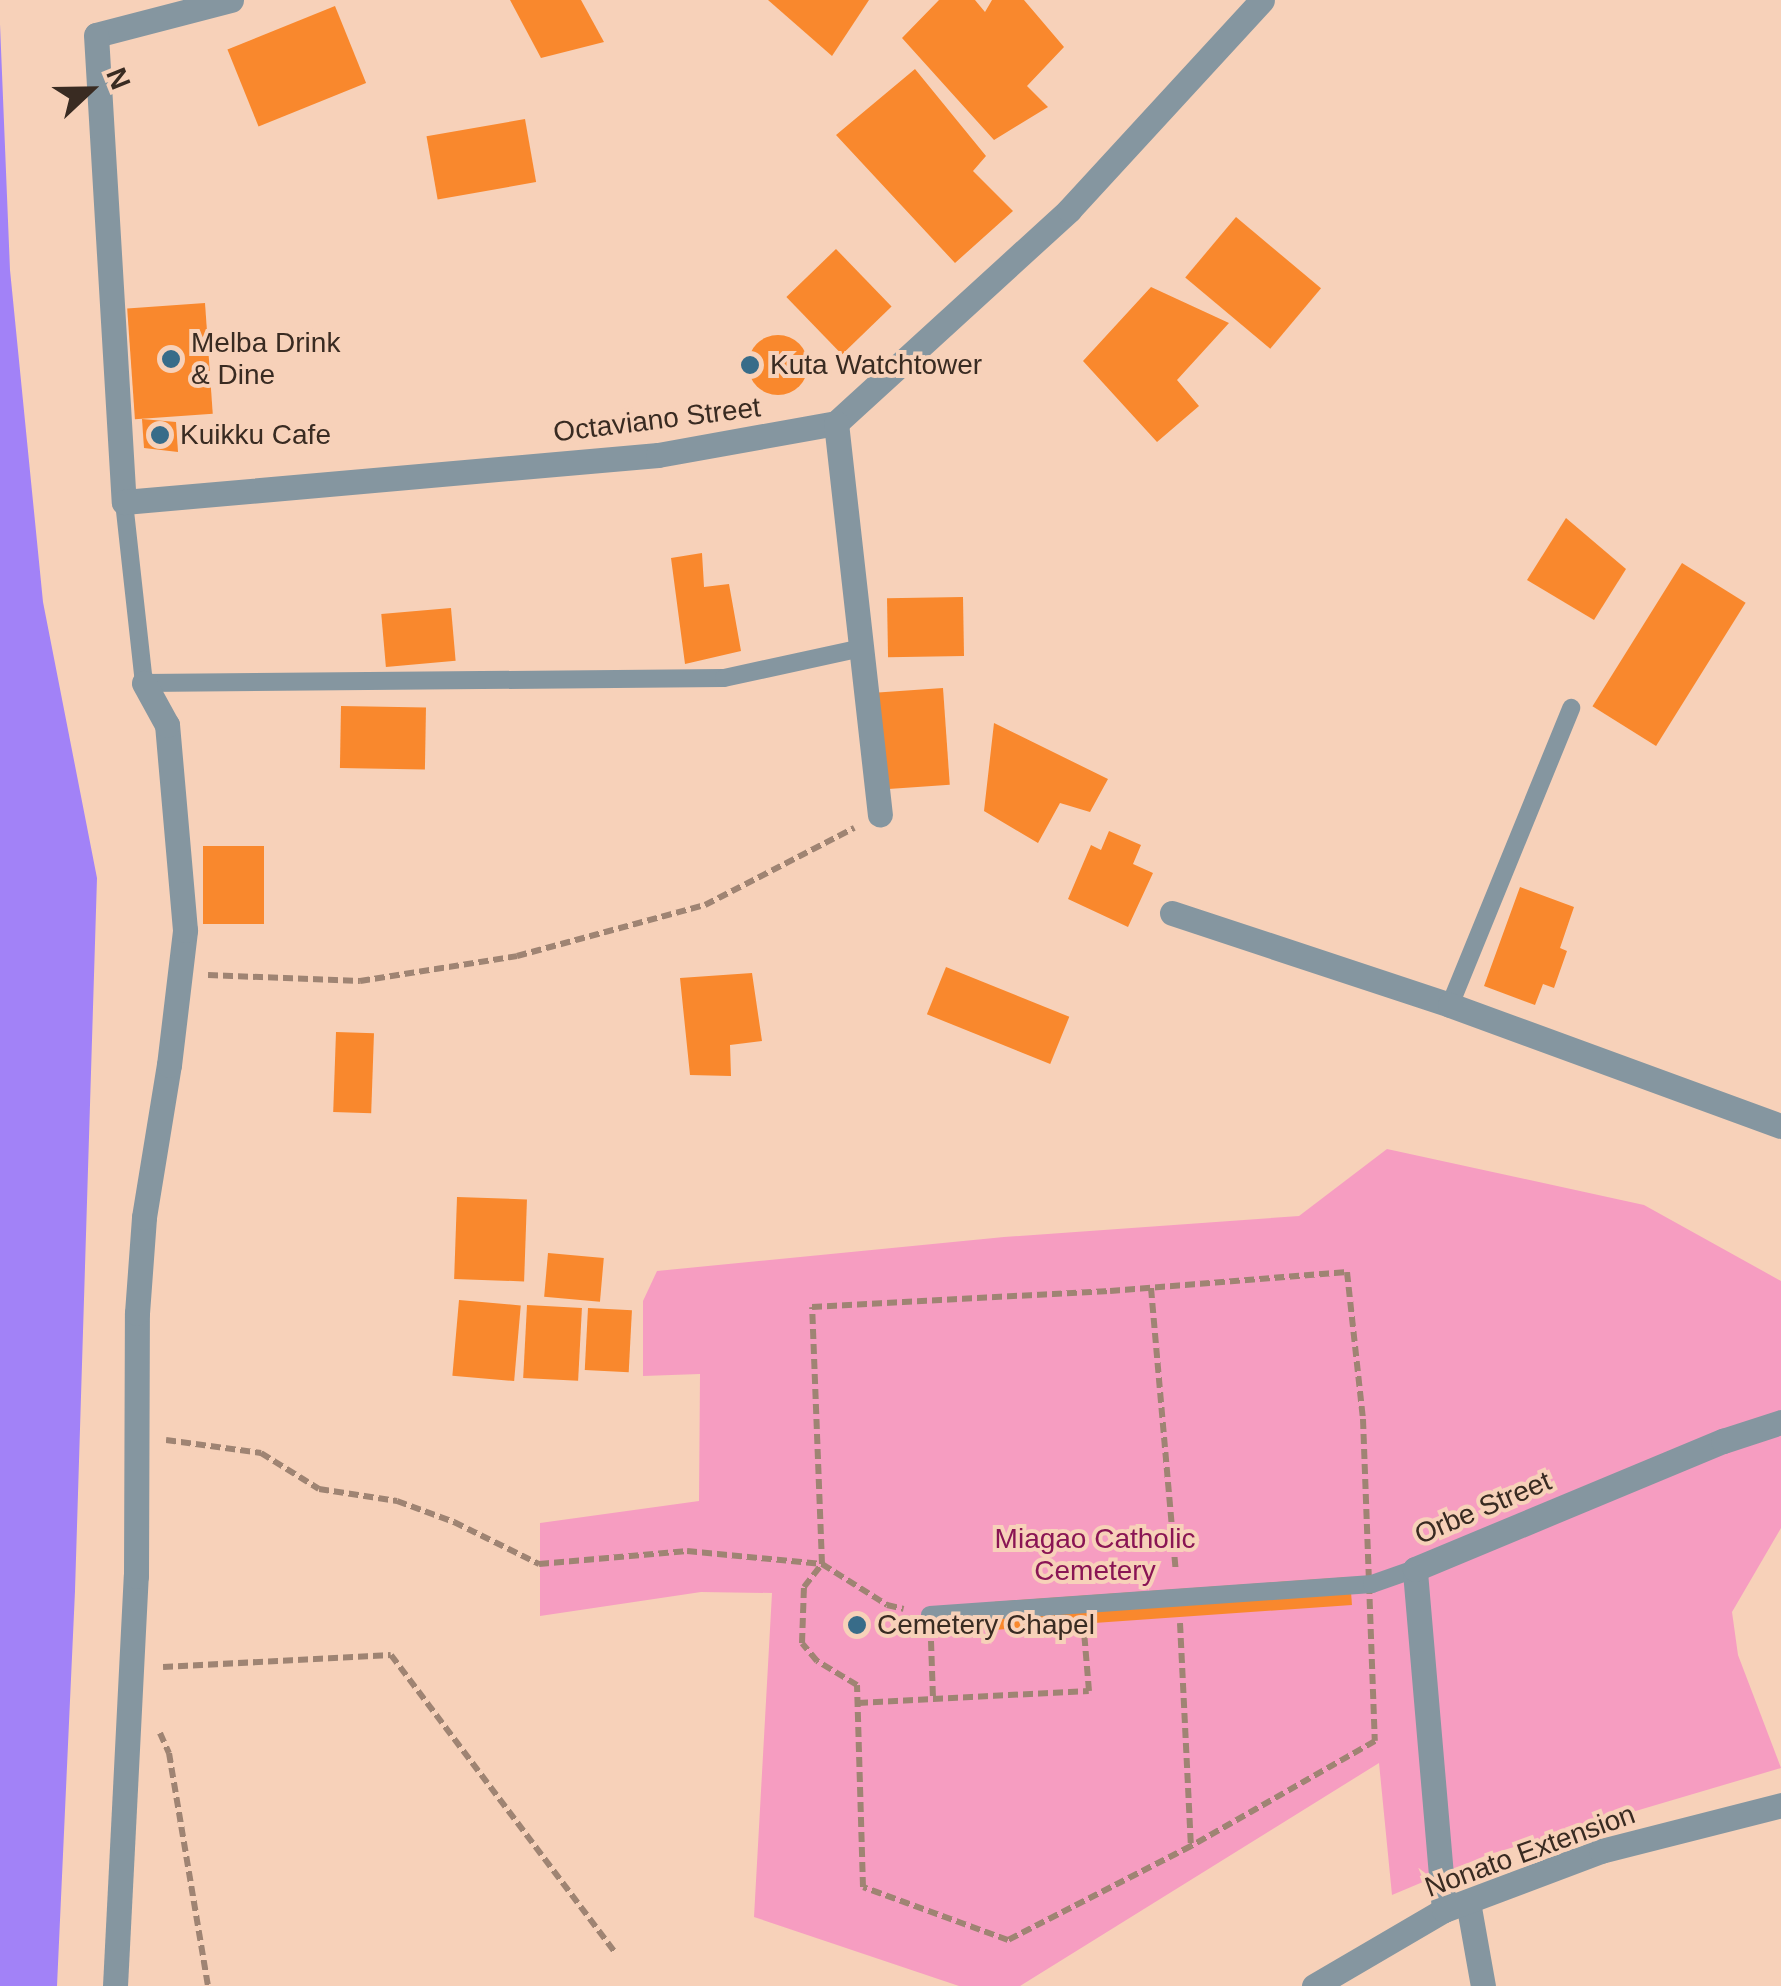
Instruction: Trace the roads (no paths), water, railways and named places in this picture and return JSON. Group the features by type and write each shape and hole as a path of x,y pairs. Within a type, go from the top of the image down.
{"street":[{"path":"124,502 96,35 231,0"},
{"path":"880,815 836,423 1068,210 1262,0"},
{"name":"Octaviano Street","path":"124,502 658,455 836,423"},
{"path":"115,1986 140,1437 137,1314 144,1217 182,974 181,864 166,725 144,682"},
{"path":"1172,913 1450,1005 1781,1126"},
{"name":"Orbe Street","path":"1483,1986 1456,1906 1415,1569 1723,1441 1781,1422"},
{"name":"Nonato Extension","path":"1314,1986 1456,1906 1601,1851 1781,1804"}],"lane":[{"path":"124,502 144,682 724,678 862,648"},
{"path":"1450,1005 1570,708"},
{"path":"930,1616 1372,1584 1415,1569"}],"place":[{"name":"Melba Drink & Dine","path":"171,359"},
{"name":"Kuta Watchtower","path":"750,365"},
{"name":"Kuikku Cafe","path":"160,435"},
{"name":"Cemetery Chapel","path":"857,1625"}],"park label":[{"name":"Miagao Catholic Cemetery","path":"1095,1555"}]}
